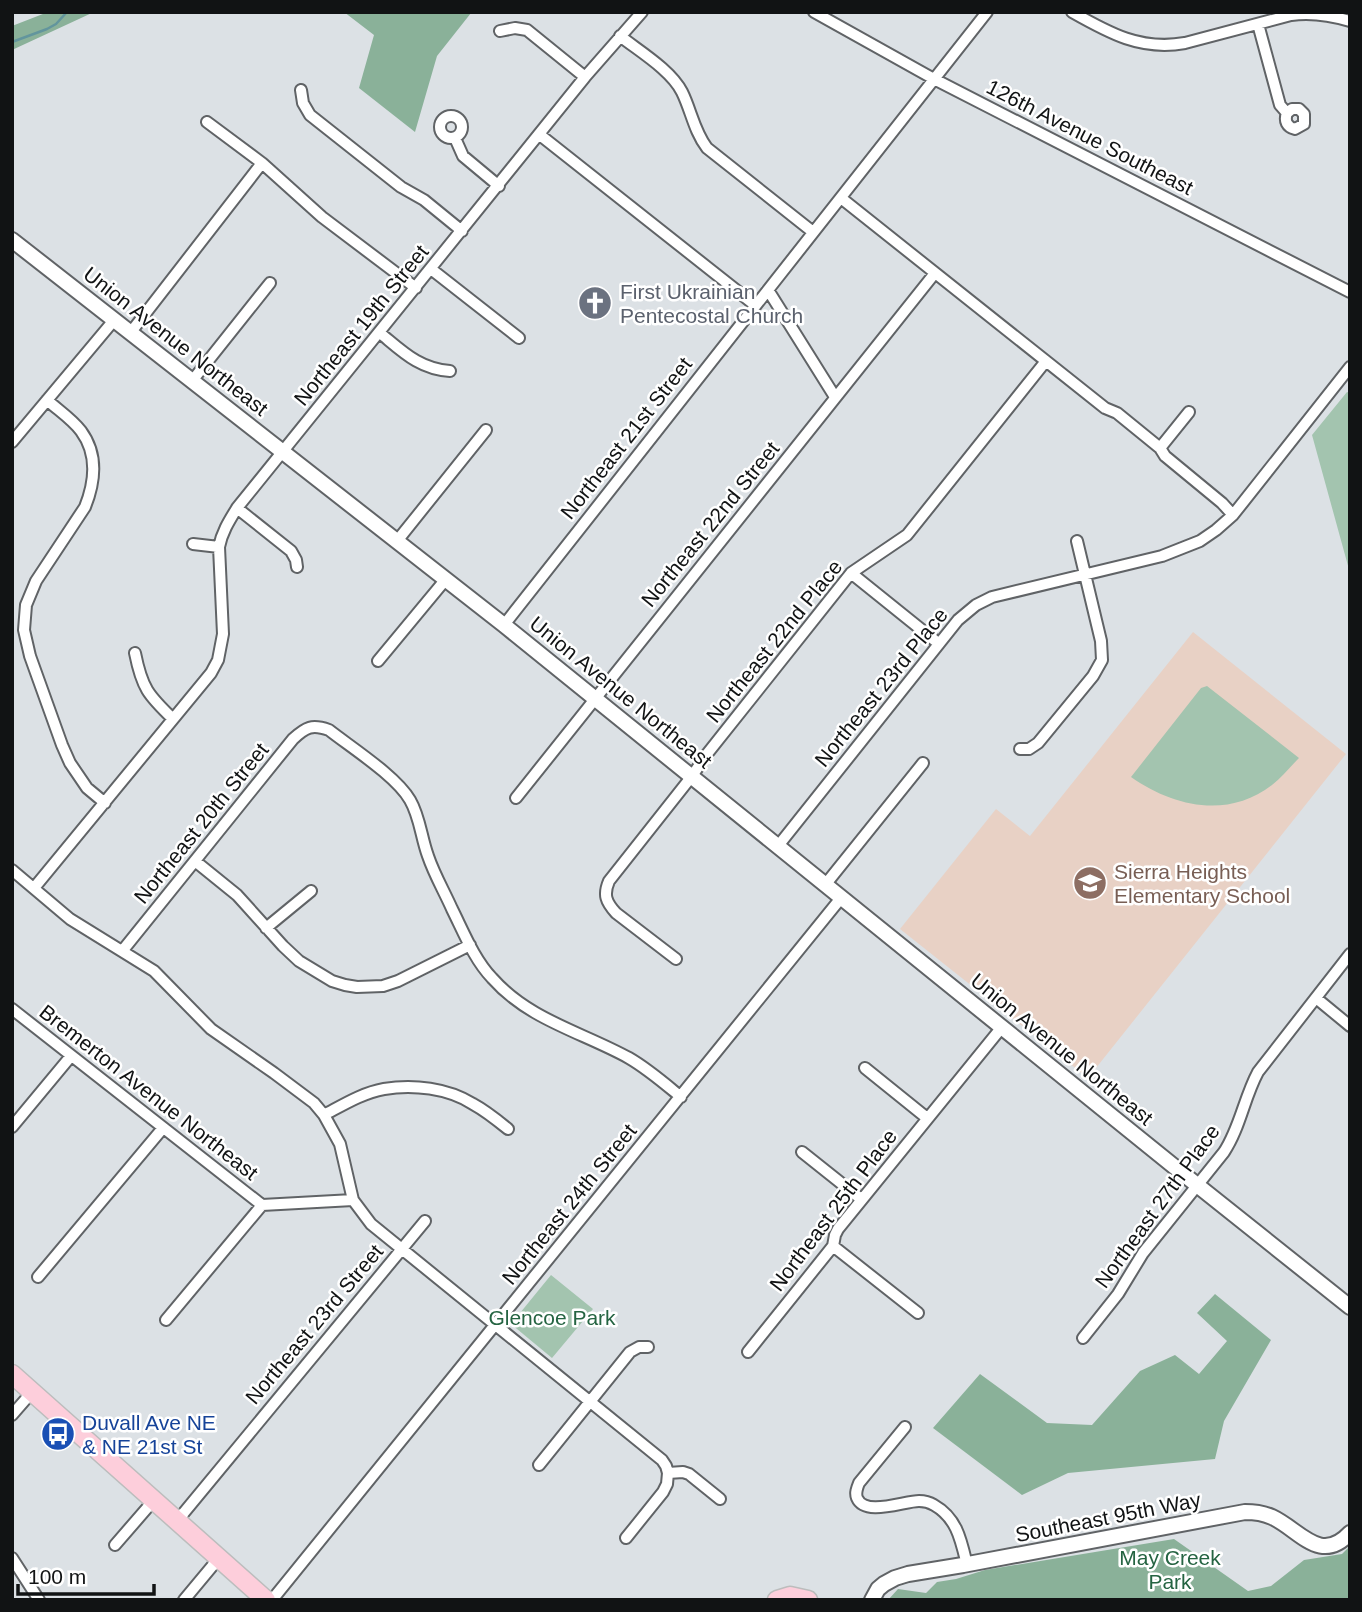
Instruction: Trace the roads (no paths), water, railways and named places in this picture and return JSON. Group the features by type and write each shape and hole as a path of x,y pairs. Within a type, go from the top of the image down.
{"main road":[{"path":"12,1374 266,1600"},
{"path":"777,1600 790,1596 808,1600"}],"street":[{"name":"126th Avenue Southeast","path":"814,12 934,79 1350,292"},
{"name":"Northeast 21st Street","path":"504,625 987,12"},
{"path":"1072,12 1107,32 1136,42 1158,45 1185,43 1304,13 1350,21"},
{"name":"Northeast 19th Street","path":"34,888 211,673 218,660 222,648 223,626 219,547 226,524 237,508 639,13"},
{"path":"1258,24 1280,105 1287,113"},
{"path":"500,31 515,28 527,30 585,77"},
{"path":"620,36 662,68 677,84 700,139 713,155 814,232"},
{"path":"301,90 303,103 310,115 462,231"},
{"path":"207,122 262,163 322,217 416,288"},
{"path":"540,135 755,306"},
{"path":"454,138 463,156 499,186"},
{"path":"131,332 262,163"},
{"path":"841,198 1105,408 1116,413 1160,448 1165,456 1233,515"},
{"name":"Union Avenue Northeast","path":"12,240 596,698 1350,1307"},
{"path":"431,269 519,338"},
{"name":"Northeast 22nd Street","path":"516,798 935,273"},
{"path":"192,381 270,283"},
{"path":"768,290 835,397"},
{"path":"12,442 115,319"},
{"path":"380,333 419,363 429,368 450,370"},
{"name":"Northeast 22nd Place","path":"676,959 609,905 605,897 610,881 851,573 906,535 1046,361"},
{"name":"Northeast 23rd Place","path":"778,846 958,620 976,605 992,597 1162,556 1200,541 1233,515 1350,367"},
{"path":"47,400 80,430 90,449 94,472 85,507 30,594 24,616 24,630 30,656 66,754 87,788 105,803"},
{"path":"1160,448 1189,412"},
{"path":"397,541 486,430"},
{"path":"237,508 291,551 297,567"},
{"path":"1020,749 1038,743 1093,676 1101,660 1101,641 1077,541"},
{"path":"193,544 219,547"},
{"path":"851,573 938,643"},
{"path":"378,661 446,579"},
{"path":"135,653 142,683 156,703 173,719"},
{"name":"Northeast 20th Street","path":"123,950 293,740 301,732 314,726 329,730 392,780 408,797 418,819 433,870 470,946"},
{"path":"825,885 923,763"},
{"path":"195,861 237,895 299,961 332,981 357,988 383,986 470,946 491,978 518,1003 551,1022 629,1058 681,1097"},
{"path":"12,870 70,919 154,971 211,1029 314,1103 340,1144 353,1200 371,1224 662,1460 668,1473 667,1484 625,1538"},
{"path":"266,928 311,891"},
{"name":"Northeast 24th Street","path":"272,1600 841,898"},
{"name":"Northeast 27th Place","path":"1083,1338 1118,1294 1143,1253 1230,1142 1250,1086 1258,1072 1350,954"},
{"path":"1315,998 1350,1026"},
{"name":"Bremerton Avenue Northeast","path":"12,1009 262,1205"},
{"name":"Northeast 25th Place","path":"748,1352 833,1245 838,1228 1002,1027"},
{"path":"12,1127 71,1056"},
{"path":"865,1068 927,1118"},
{"path":"324,1115 349,1101 384,1089 422,1088 455,1095 471,1102 508,1129"},
{"path":"38,1277 163,1128"},
{"path":"802,1152 861,1199"},
{"path":"166,1320 262,1205 353,1200"},
{"name":"Northeast 23rd Street","path":"177,1521 425,1221"},
{"path":"833,1245 918,1313"},
{"path":"539,1465 630,1352 639,1347 648,1347"},
{"path":"12,1415 32,1392"},
{"path":"905,1427 859,1483 856,1496 862,1504 873,1507 916,1501 934,1505 954,1522 967,1564"},
{"path":"668,1473 689,1474 720,1499"},
{"path":"116,1545 154,1500"},
{"name":"Southeast 95th Way","path":"872,1600 878,1589 895,1578 908,1574 1245,1513 1270,1516 1322,1547 1336,1544 1350,1533"},
{"path":"12,1558 39,1600"},
{"path":"184,1600 219,1558"}],"waterway":[{"path":"12,42 47,29 67,12"}],"place":[{"name":"First Ukrainian Pentecostal Church","path":"595,303"},
{"name":"Sierra Heights Elementary School","path":"1090,883"},
{"name":"Duvall Ave NE & NE 21st St","path":"58,1434"}],"park label":[{"name":"Glencoe Park","path":"552,1317"},
{"name":"May Creek Park","path":"1170,1569"}]}
